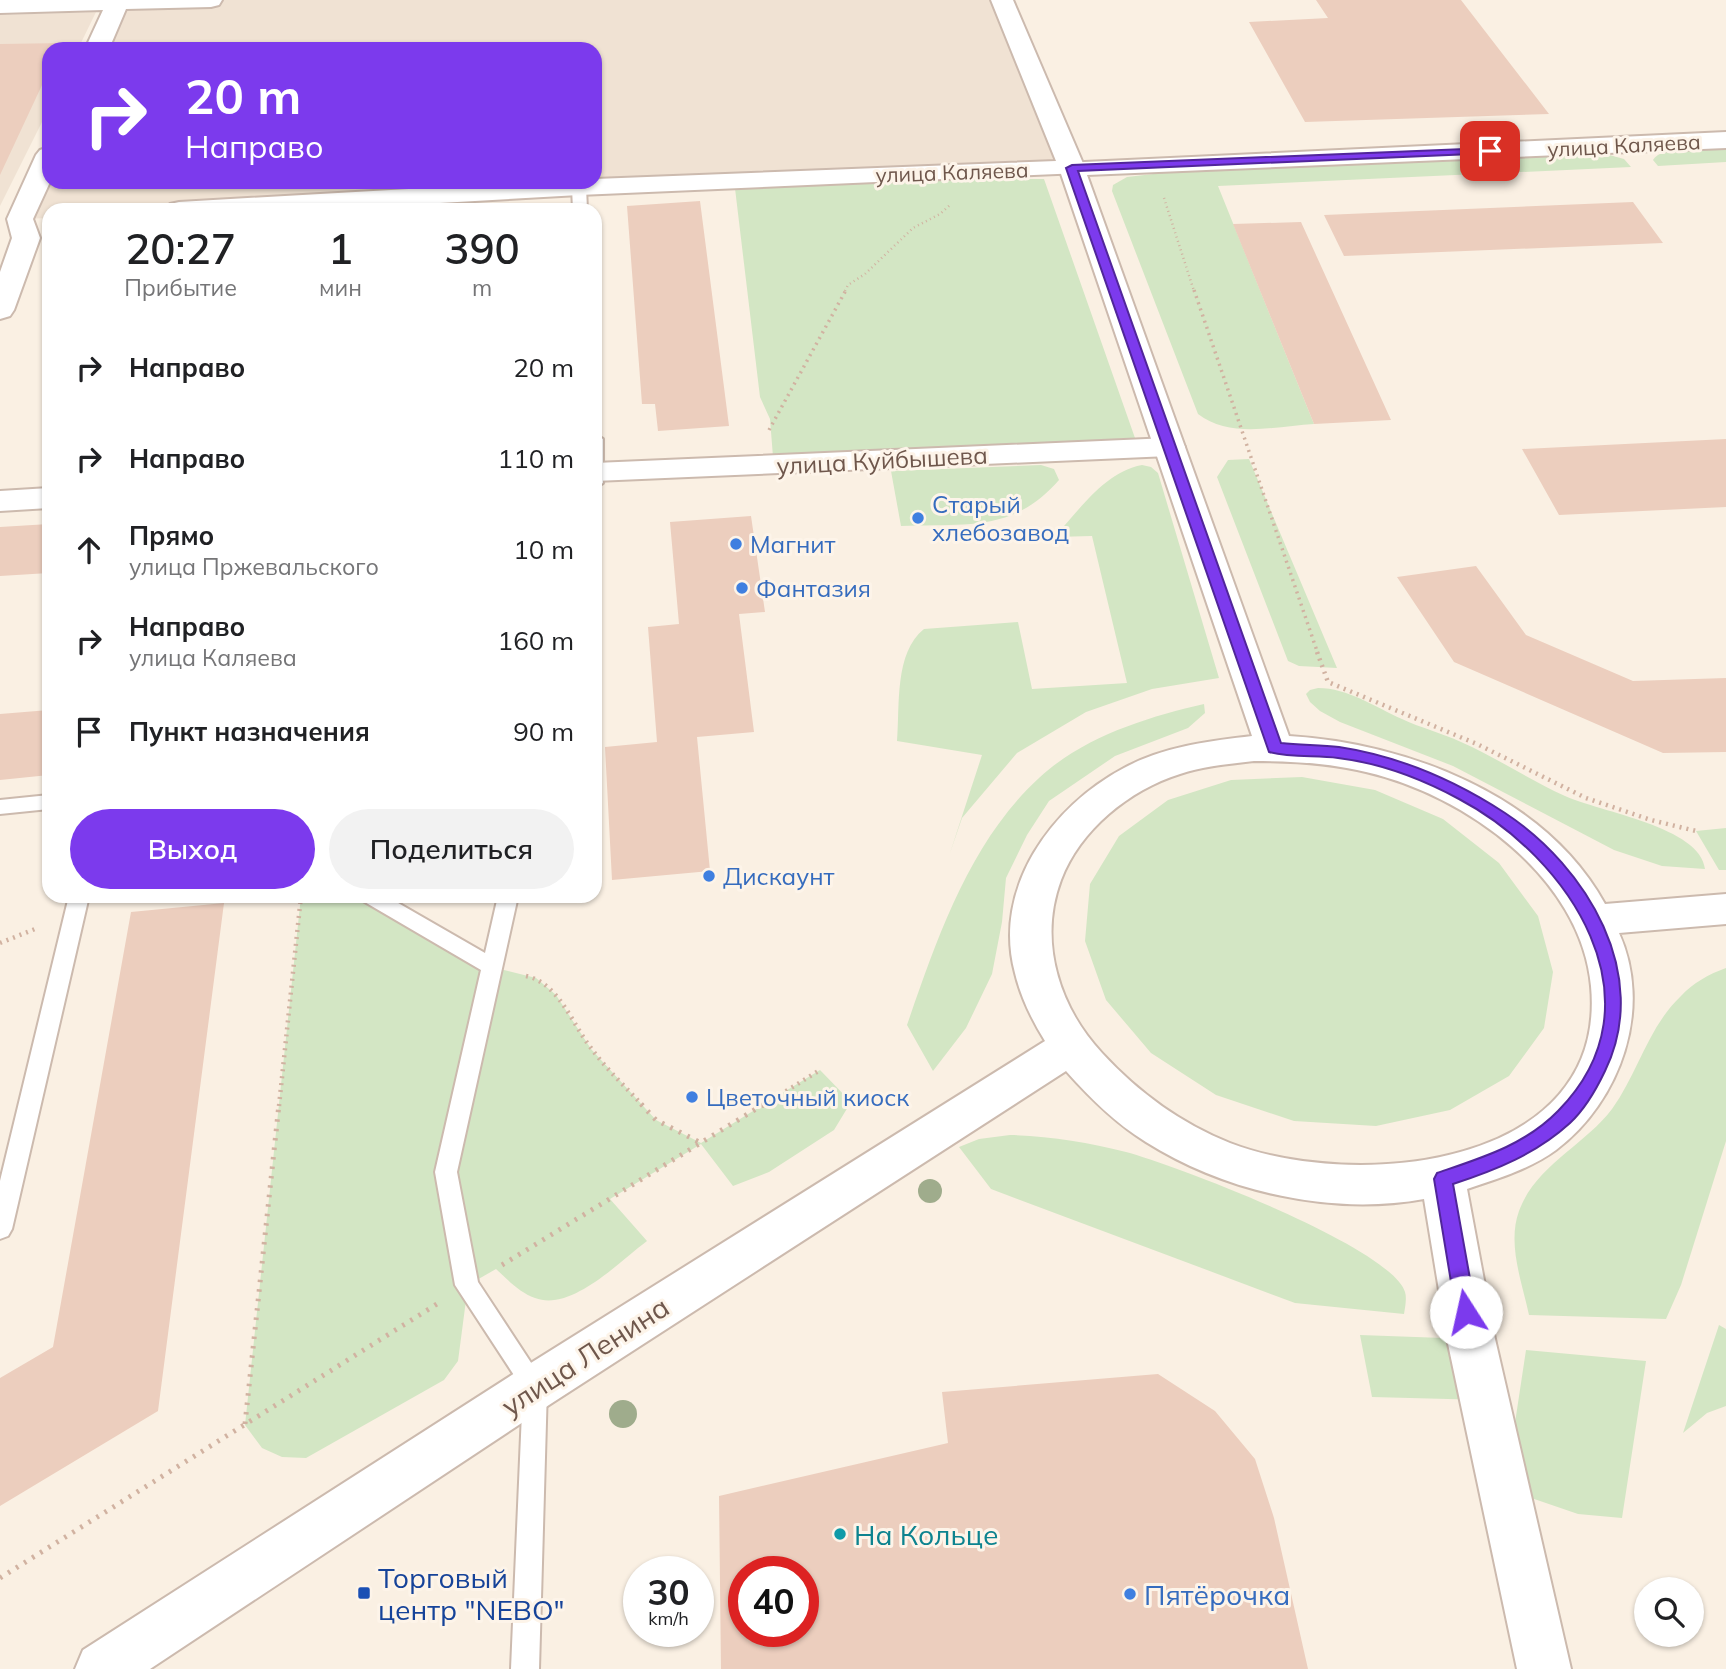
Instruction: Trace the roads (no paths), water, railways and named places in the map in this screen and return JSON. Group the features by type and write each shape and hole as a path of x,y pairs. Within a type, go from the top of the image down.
{"street":[{"path":"0,6 211,0"},
{"path":"1002,0 1072,168 1275,748"},
{"path":"100,42 119,1"},
{"name":"улица Каляева","path":"412,203 579,198 973,170 1726,140"},
{"path":"10,220 42,167"},
{"path":"10,220 42,218"},
{"path":"0,310 26,239 10,220"},
{"name":"улица Куйбышева","path":"602,476 767,465 1170,447"},
{"path":"0,501 42,498"},
{"path":"1275,748 1339,753 1383,763 1425,777 1465,795 1536,846 1564,876 1592,920 1604,944 1612,981 1613,1017 1605,1052 1589,1086 1564,1117 1531,1143 1490,1164 1443,1179 1392,1186 1338,1186 1284,1177 1231,1162 1182,1140 1138,1114 1100,1081 1070,1047 1048,1010 1035,973 1030,937 1035,893 1042,871 1058,842 1080,816 1107,794 1139,775 1175,762 1213,753 1275,748"},
{"path":"1592,920 1726,909"},
{"name":"улица Ленина","path":"102,1669 535,1387 1070,1047"},
{"path":"1443,1179 1471,1339 1544,1669"}],"lane":[{"path":"0,807 42,803"},
{"path":"0,1229 77,903"},
{"path":"382,903 492,967"},
{"path":"506,903 446,1172 467,1285 535,1387 525,1669"}],"place":[{"name":"Старый хлебозавод","path":"918,518"},
{"name":"Магнит","path":"736,544"},
{"name":"Фантазия","path":"742,588"},
{"name":"Дискаунт","path":"709,876"},
{"name":"Цветочный киоск","path":"692,1097"},
{"name":"На Кольце","path":"840,1534"},
{"name":"Торговый центр \"NEBO\"","path":"364,1593"},
{"name":"Пятёрочка","path":"1130,1594"}]}
